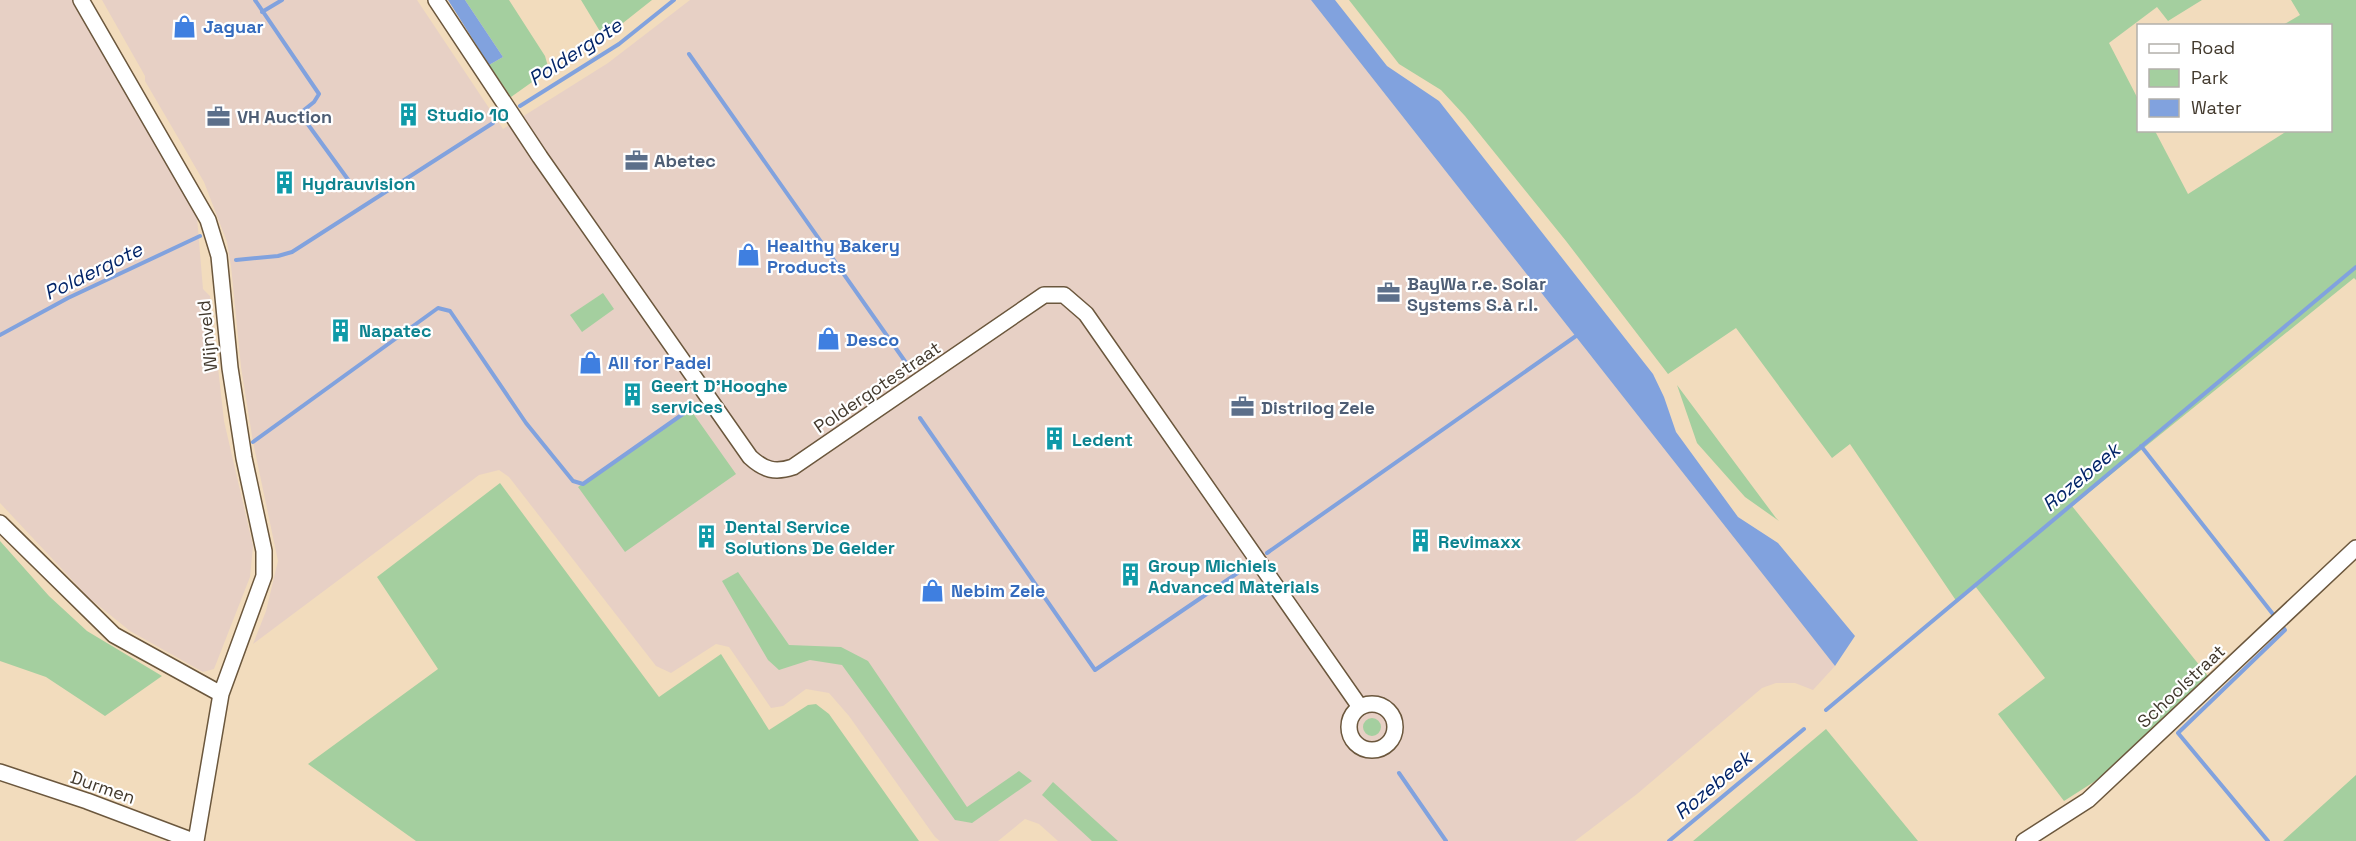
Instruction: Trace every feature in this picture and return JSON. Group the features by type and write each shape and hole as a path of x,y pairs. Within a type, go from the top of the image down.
{"street":[{"name":"Wijnveld","path":"81,0 208,220 219,256 230,368 244,458 264,551 264,576 221,694 195,841"},
{"name":"Poldergotestraat","path":"436,0 540,157 750,457 759,465 772,471 793,467 1044,295 1064,295 1086,314 1360,707"},
{"path":"0,524 114,635 221,694"},
{"name":"Schoolstraat","path":"2024,841 2088,800 2356,548"},
{"name":"Durmen","path":"0,772 195,841"}],"shaded area":[{"path":"0,0 74,0 197,217 203,289 210,296 224,421 253,546 250,577 214,669 203,672 130,631 89,598 0,503"},
{"path":"102,0 417,0 503,129 608,63 690,0 1311,0 1835,666 1813,690 1795,683 1776,683 1762,688 1637,794 1575,841 1058,841 1039,824 1025,819 998,841 940,841 849,716 829,693 806,689 783,706 771,708 729,647 716,644 671,673 656,666 509,477 499,470 479,475 253,644 266,611 278,561 253,442 241,367 227,242 204,182 145,81 145,76"}],"green space":[{"path":"465,0 509,0 545,56 549,70 511,97 489,65 503,57"},
{"path":"581,0 652,0 604,38"},
{"path":"1349,0 2202,0 2168,21 2157,7 2109,43 2137,97 2137,132 2156,132 2188,194 2285,132 2332,132 2332,24 2285,24 2300,15 2291,0 2356,0 2356,280 2354,278 2072,506 2208,676 2100,778 2064,801 1998,714 2045,678 1975,586 1957,602 1850,444 1832,458 1736,328 1668,374 1566,241 1465,116 1441,90 1399,64"},
{"path":"603,293 614,309 582,332 570,315"},
{"path":"1677,385 1779,521 1745,497 1697,443"},
{"path":"690,409 736,474 625,552 578,487"},
{"path":"500,483 659,697 721,654 769,730 808,705 816,704 829,714 919,841 416,841 308,764 438,669 377,577"},
{"path":"0,541 49,596 87,631 162,676 105,716 46,677 0,661"},
{"path":"738,572 789,645 841,647 868,661 967,807 1019,771 1032,781 972,823 955,820 842,665 810,660 779,670 768,660 722,581"},
{"path":"1372,718 1378,721 1381,727 1378,733 1372,736 1366,733 1363,727 1366,721"},
{"path":"1826,729 1918,841 1693,841"},
{"path":"2356,775 2356,841 2283,841"},
{"path":"1053,782 1118,841 1092,841 1042,795"}],"water":[{"path":"448,0 465,0 503,57 489,65"},
{"path":"1311,0 1335,0 1387,66 1439,101 1653,374 1676,432 1738,517 1778,543 1855,636 1835,666"}],"waterway":[{"path":"255,0 319,94 314,102 304,110 304,119 352,185"},
{"path":"262,12 282,0"},
{"name":"Poldergote","path":"520,106 619,44 674,0"},
{"path":"689,54 909,367"},
{"name":"Poldergote","path":"236,260 278,256 292,252 493,123"},
{"name":"Poldergote","path":"0,335 68,298 200,236"},
{"name":"Rozebeek","path":"1826,710 2356,267"},
{"path":"253,442 438,308 450,311 526,423 573,481 583,484 690,409"},
{"path":"1267,553 1576,336"},
{"path":"920,418 1095,670 1239,572"},
{"path":"2141,446 2276,618"},
{"path":"2268,841 2178,733 2285,630 2281,624"},
{"name":"Rozebeek","path":"1669,841 1804,729"},
{"path":"1399,773 1446,841"}],"place":[{"name":"Jaguar","path":"185,26"},
{"name":"Studio 10","path":"409,114"},
{"name":"VH Auction","path":"219,116"},
{"name":"Abetec","path":"636,160"},
{"name":"Hydrauvision","path":"284,183"},
{"name":"Healthy Bakery Products","path":"749,255"},
{"name":"BayWa r.e. Solar Systems S.à r.l.","path":"1389,293"},
{"name":"Napatec","path":"341,330"},
{"name":"Desco","path":"828,339"},
{"name":"All for Padel","path":"590,362"},
{"name":"Geert D'Hooghe services","path":"633,395"},
{"name":"Distrilog Zele","path":"1243,407"},
{"name":"Ledent","path":"1054,439"},
{"name":"Dental Service Solutions De Gelder","path":"707,536"},
{"name":"Revimaxx","path":"1420,541"},
{"name":"Group Michiels Advanced Materials","path":"1130,575"},
{"name":"Nebim Zele","path":"933,590"}]}
